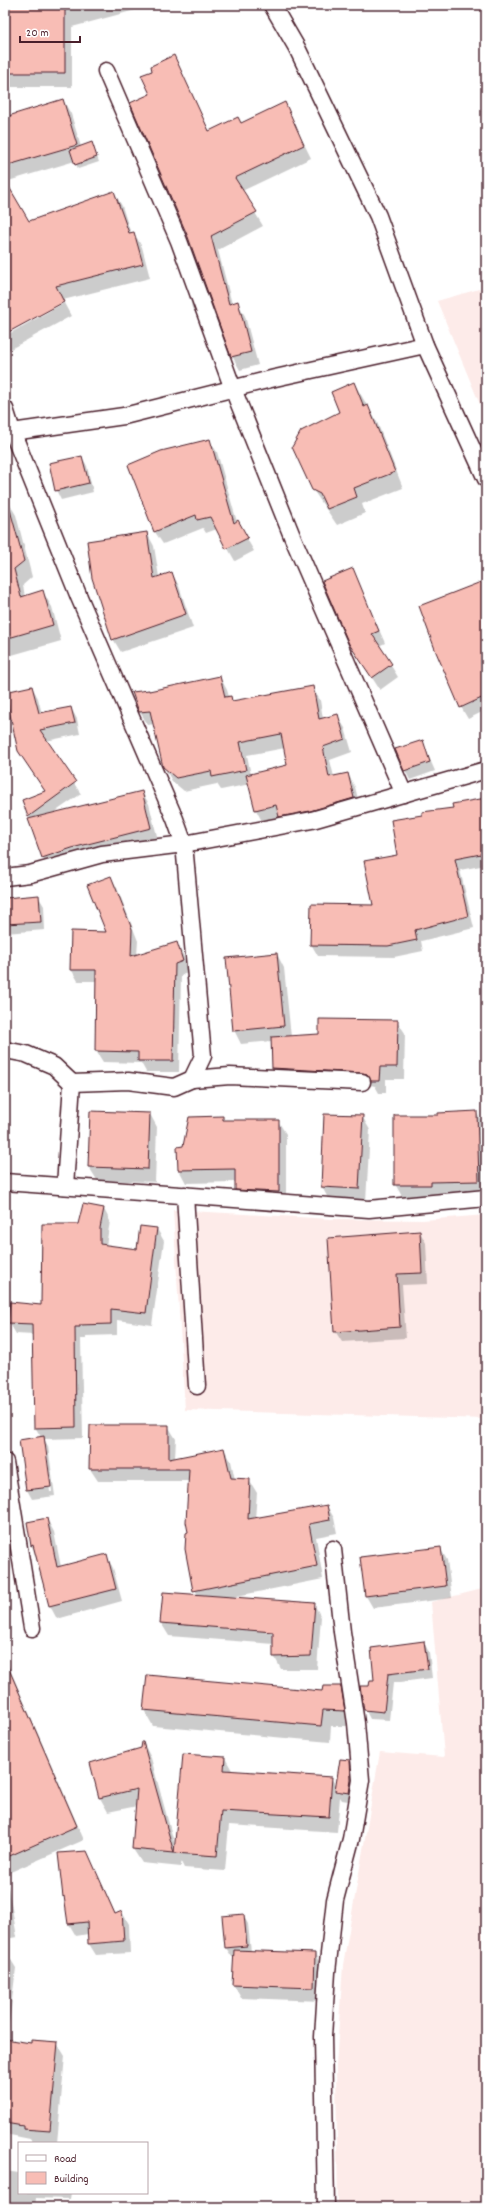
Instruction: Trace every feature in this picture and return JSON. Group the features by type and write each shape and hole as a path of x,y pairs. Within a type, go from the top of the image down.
{"street":[{"path":"272,5 297,48 378,216 425,344 486,479"},
{"path":"106,71 179,241 233,389 292,536 404,794"},
{"path":"8,432 124,416 425,344"},
{"path":"5,409 8,432 175,819 184,844 203,1056 192,1079"},
{"path":"5,877 30,874 102,854 184,844 312,820 486,770"},
{"path":"5,1050 26,1054 54,1066 72,1082 128,1081 174,1087 192,1079 230,1076 362,1082"},
{"path":"65,1186 72,1082"},
{"path":"5,1182 369,1209 486,1198"},
{"path":"185,1195 197,1386"},
{"path":"5,1462 32,1628"},
{"path":"326,2207 324,2037 327,1972 335,1900 351,1839 361,1780 356,1723 342,1632 333,1549"}],"shaded area":[{"path":"486,287 486,419 437,301"},
{"path":"173,1210 331,1219 423,1220 486,1215 486,1419 185,1410"},
{"path":"486,1588 486,2207 338,2207 336,2066 343,1965 380,1752 444,1757 431,1602"}],"building":[{"path":"7,5 65,5 65,73 5,73 5,16 9,16"},
{"path":"174,55 209,131 238,117 241,123 285,102 304,145 235,178 257,212 211,236 229,304 238,301 251,352 231,357 188,237 130,103 150,94 141,75 152,71 151,66"},
{"path":"63,99 77,145 5,166 5,117"},
{"path":"92,142 97,157 75,165 70,150"},
{"path":"5,180 29,221 114,191 129,233 134,232 143,264 56,286 64,302 5,334"},
{"path":"354,382 364,407 368,405 395,472 354,488 357,497 327,509 320,494 312,490 292,447 301,431 339,412 331,392"},
{"path":"210,439 234,523 238,520 248,538 226,549 210,517 197,520 196,515 154,532 128,465 161,451"},
{"path":"82,456 89,483 55,491 49,463"},
{"path":"5,510 10,510 24,561 14,569 21,597 43,590 53,625 5,639"},
{"path":"147,532 154,578 172,572 186,614 112,640 92,578 87,541"},
{"path":"353,568 379,631 372,634 392,664 372,678 349,644 322,581"},
{"path":"486,580 486,696 460,708 436,652 419,606"},
{"path":"220,676 225,697 231,696 232,701 313,686 319,719 338,714 345,739 323,747 329,777 348,773 354,798 310,811 279,817 276,805 255,810 246,775 287,765 281,734 240,742 246,770 212,777 211,771 176,778 163,767 150,711 139,712 132,692 149,691"},
{"path":"32,686 39,713 71,707 75,723 40,730 76,782 28,817 22,800 45,791 18,751 5,692"},
{"path":"423,740 430,762 404,771 395,749"},
{"path":"142,791 151,828 72,848 42,858 28,819"},
{"path":"486,798 486,853 455,859 468,916 415,930 417,940 388,946 310,945 311,904 373,905 364,861 397,855 391,820 422,815 422,812 453,808 452,804"},
{"path":"111,876 132,929 131,956 177,942 183,961 175,964 173,1061 138,1061 138,1052 95,1051 96,970 70,970 71,931 106,932 87,885"},
{"path":"39,895 41,922 5,924 5,898"},
{"path":"277,953 284,1026 233,1031 226,958"},
{"path":"319,1019 398,1020 397,1067 380,1067 379,1081 371,1081 367,1074 362,1073 272,1068 271,1037 319,1034"},
{"path":"90,1111 150,1113 148,1169 88,1167"},
{"path":"477,1111 479,1181 431,1182 431,1185 394,1185 394,1115 438,1115 438,1113"},
{"path":"324,1114 363,1115 359,1189 321,1187"},
{"path":"223,1116 223,1120 279,1120 279,1192 235,1190 235,1169 178,1170 177,1147 183,1146 189,1117"},
{"path":"83,1204 104,1208 100,1228 100,1244 137,1249 140,1226 157,1228 146,1313 111,1309 111,1324 80,1325 80,1327 75,1327 76,1427 34,1428 32,1324 8,1323 10,1302 41,1305 42,1224 78,1224"},
{"path":"420,1231 422,1273 397,1274 400,1327 334,1332 328,1238"},
{"path":"90,1425 169,1425 169,1459 224,1448 231,1478 250,1479 248,1519 327,1505 330,1520 309,1524 317,1566 193,1591 185,1549 186,1533 188,1532 186,1522 189,1469 89,1469"},
{"path":"44,1436 51,1487 26,1490 19,1440"},
{"path":"47,1518 57,1567 107,1554 116,1589 49,1606 33,1545 31,1546 27,1522"},
{"path":"441,1547 446,1586 365,1596 360,1557"},
{"path":"163,1592 315,1603 311,1656 273,1657 273,1632 160,1623"},
{"path":"424,1641 428,1669 388,1674 384,1712 364,1710 360,1686 369,1686 370,1680 374,1680 371,1648"},
{"path":"5,1660 77,1826 5,1858"},
{"path":"147,1675 322,1691 323,1686 341,1686 345,1711 323,1710 321,1726 143,1710"},
{"path":"142,1742 174,1853 132,1849 137,1789 99,1798 90,1763 141,1748"},
{"path":"183,1754 225,1757 224,1770 332,1777 329,1817 221,1811 217,1856 174,1853"},
{"path":"340,1759 350,1760 351,1780 349,1793 335,1791"},
{"path":"87,1851 115,1914 122,1911 124,1941 88,1944 87,1922 68,1924 58,1853"},
{"path":"244,1914 247,1946 225,1948 222,1916"},
{"path":"234,1950 315,1953 314,1988 232,1985"},
{"path":"5,2039 31,2043 31,2040 58,2042 50,2131 23,2129 23,2126 5,2123"}]}
